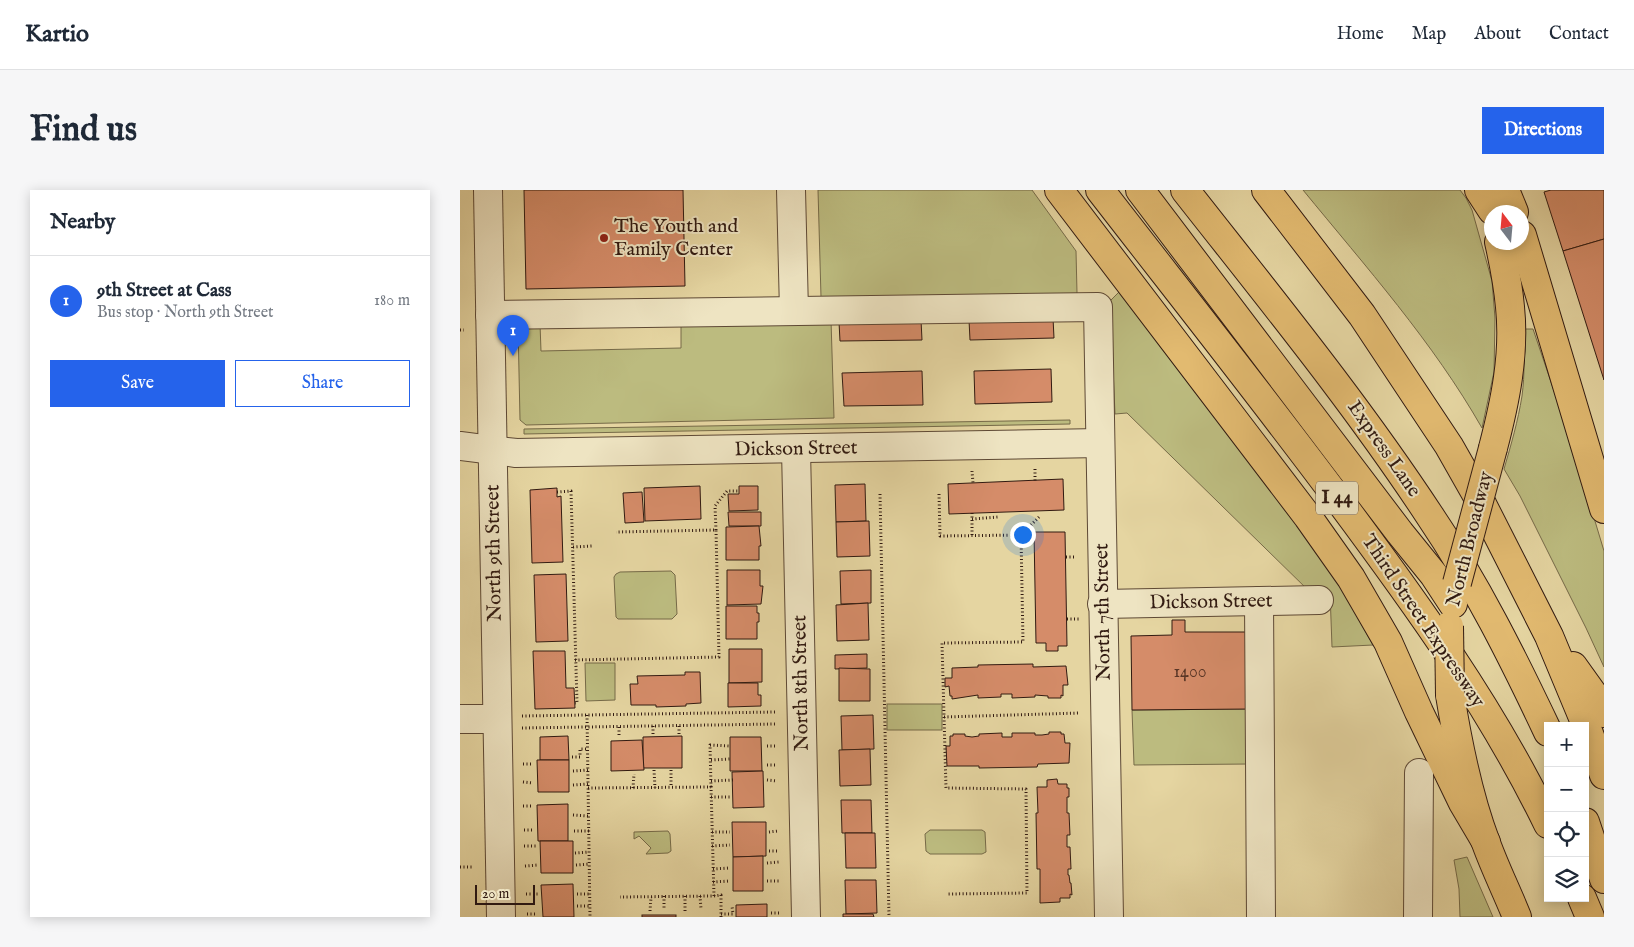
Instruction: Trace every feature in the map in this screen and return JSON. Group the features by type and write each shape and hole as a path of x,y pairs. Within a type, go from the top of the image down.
{"main road":[{"path":"1059,190 1308,517 1351,578 1388,642 1430,736 1463,803 1486,842"},
{"name":"Third Street Expressway","path":"1100,190 1400,581 1444,644 1472,689 1504,742 1544,817"},
{"path":"1140,190 1400,534 1434,575 1453,604"},
{"name":"Express Lane","path":"1185,190 1364,418 1431,517 1471,581 1544,724"},
{"path":"1266,190 1362,315 1449,446 1483,506 1549,636 1584,720 1604,775"},
{"name":"North Broadway","path":"1501,250 1510,308 1511,346 1508,379 1494,448 1453,604 1450,695 1462,762 1486,842 1517,917"},
{"path":"1526,250 1604,509"},
{"path":"1549,636 1578,672 1604,713"},
{"path":"1589,834 1604,879"},
{"path":"1584,902 1590,917"}],"street":[{"name":"North 9th Street","path":"488,190 493,450 510,717 514,916"},
{"path":"490,315 794,311 791,190"},
{"name":"North 7th Street","path":"794,311 1098,307 1109,917"},
{"name":"Dickson Street","path":"460,446 516,453 1100,443"},
{"name":"North 8th Street","path":"793,915 796,449"},
{"name":"Dickson Street","path":"1102,604 1319,600"},
{"path":"1259,601 1262,917"},
{"path":"460,719 510,717"},
{"path":"1418,917 1419,773"}],"path":[{"path":"1035,469 1035,480"},
{"path":"972,470 973,483"},
{"path":"557,492 571,491 577,703 575,703"},
{"path":"575,660 718,657 715,506 726,491 739,491"},
{"path":"880,494 889,917"},
{"path":"939,494 940,536 1021,534 1039,517"},
{"path":"972,513 972,535"},
{"path":"972,519 998,517"},
{"path":"616,532 716,530"},
{"path":"948,894 1027,893 1026,789 946,788 942,643 1023,642 1021,534"},
{"path":"573,547 592,546"},
{"path":"1066,557 1076,557"},
{"path":"1067,619 1079,619"},
{"path":"510,717 775,712"},
{"path":"944,717 1080,713"},
{"path":"587,715 590,917"},
{"path":"522,728 775,724"},
{"path":"653,726 653,734"},
{"path":"679,734 680,726"},
{"path":"619,727 620,737"},
{"path":"714,896 710,746 730,746"},
{"path":"767,746 776,746"},
{"path":"572,757 580,757 580,749 587,749"},
{"path":"710,760 730,759"},
{"path":"523,764 532,764"},
{"path":"767,765 776,765"},
{"path":"573,771 588,770"},
{"path":"654,770 655,788"},
{"path":"671,770 671,787"},
{"path":"633,788 634,774"},
{"path":"711,781 733,780"},
{"path":"768,780 776,780"},
{"path":"523,782 533,783"},
{"path":"573,785 633,788 711,787"},
{"path":"711,798 730,797"},
{"path":"524,806 533,806"},
{"path":"573,816 589,816"},
{"path":"524,830 534,830"},
{"path":"574,831 589,831"},
{"path":"769,832 778,831"},
{"path":"712,832 730,832"},
{"path":"712,846 730,845"},
{"path":"524,846 538,846"},
{"path":"769,851 778,851"},
{"path":"576,852 589,852"},
{"path":"767,863 779,862"},
{"path":"576,865 590,864"},
{"path":"525,866 538,865"},
{"path":"460,867 474,867"},
{"path":"713,869 730,868"},
{"path":"767,881 779,881"},
{"path":"713,882 730,882"},
{"path":"526,894 540,894"},
{"path":"577,894 590,894"},
{"path":"620,897 721,895 721,915 733,914 732,906"},
{"path":"664,896 664,910"},
{"path":"685,896 685,911"},
{"path":"700,896 701,909"},
{"path":"650,897 650,911"},
{"path":"577,906 590,906"},
{"path":"771,913 793,915"},
{"path":"514,916 536,914"}],"shaded area":[{"path":"818,190 1032,190 1076,251 1077,293 1073,296 821,297"},
{"path":"1303,190 1460,190 1472,210 1492,281 1495,318 1494,372 1482,428 1463,396 1420,335"},
{"path":"1122,289 1338,582 1373,645 1332,647 1330,592 1310,592 1127,413 1115,414 1110,301"},
{"path":"681,320 831,320 834,418 526,425 520,420 518,325 540,324 541,351 681,348"},
{"path":"1524,329 1533,329 1570,438 1604,551 1604,667 1520,496 1504,469 1522,396"},
{"path":"1070,420 1070,424 524,434 524,429"},
{"path":"671,571 675,575 677,614 672,619 618,619 616,617 614,577 616,574 620,572"},
{"path":"585,663 615,663 615,700 586,701"},
{"path":"887,704 942,704 942,730 887,730"},
{"path":"1249,709 1250,764 1134,765 1132,710"},
{"path":"930,830 982,830 985,832 986,852 982,854 930,854 926,851 925,834"},
{"path":"668,831 670,834 671,851 668,853 646,854 651,848 639,836 634,839 634,832"},
{"path":"1467,857 1493,917 1460,917 1459,889 1454,860"}],"building":[{"name":"The Youth and Family Center","path":"524,190 683,190 685,286 526,289"},
{"path":"1551,190 1604,190 1604,239 1563,251 1544,192"},
{"path":"1604,239 1604,380 1563,251"},
{"path":"1053,318 1054,338 970,340 969,320"},
{"path":"921,320 922,340 840,341 839,322"},
{"path":"1051,369 1052,402 975,404 974,371"},
{"path":"922,371 923,405 844,406 842,373"},
{"path":"1063,479 1064,510 949,514 948,484"},
{"path":"865,484 866,521 836,522 835,485"},
{"path":"700,486 701,519 645,521 644,488"},
{"path":"739,486 758,486 758,510 729,511 728,494 739,494"},
{"path":"557,488 557,497 561,496 563,562 532,563 530,490"},
{"path":"642,492 644,522 625,523 623,493"},
{"path":"728,512 761,512 761,526 729,526"},
{"path":"869,521 870,556 837,557 836,522"},
{"path":"759,526 761,546 759,546 759,560 726,560 726,527"},
{"path":"1034,532 1065,532 1067,646 1058,646 1058,651 1046,651 1046,643 1036,643"},
{"path":"727,570 760,570 760,586 763,586 761,604 727,605"},
{"path":"871,570 871,603 841,604 840,571"},
{"path":"566,574 568,641 536,642 534,575"},
{"path":"868,603 869,640 837,641 836,605"},
{"path":"726,606 757,606 759,622 757,622 757,639 726,639"},
{"path":"1172,620 1185,620 1185,632 1248,632 1249,709 1132,710 1131,636 1172,635"},
{"path":"729,649 762,649 762,682 729,683"},
{"path":"533,651 565,651 566,688 574,688 575,708 535,709"},
{"path":"867,654 867,668 835,669 835,655"},
{"path":"1033,664 1033,667 1066,666 1068,685 1063,685 1063,696 1061,695 1061,698 1035,695 1035,697 1012,698 1012,694 1001,694 1001,697 978,698 978,695 952,699 949,686 945,687 945,678 952,678 952,668 978,667 978,665"},
{"path":"839,668 870,669 870,701 839,701"},
{"path":"685,672 700,672 701,703 686,704 686,706 656,707 656,705 631,705 630,684 638,684 637,676 685,675"},
{"path":"728,683 758,683 758,695 761,695 761,706 728,707"},
{"path":"873,715 874,749 842,750 841,716"},
{"path":"1049,732 1061,732 1061,734 1064,734 1065,743 1070,743 1069,763 1038,764 1037,767 979,768 979,766 947,766 946,746 950,746 950,736 953,736 953,734 965,734 965,736 972,737 979,736 979,734 1002,733 1002,737 1012,737 1012,733 1035,733 1035,735 1042,735 1049,734"},
{"path":"568,736 569,760 540,760 540,737"},
{"path":"682,736 682,768 643,768 643,737"},
{"path":"730,737 761,737 762,771 730,771"},
{"path":"642,740 644,770 611,771 611,741"},
{"path":"870,749 871,785 840,786 839,750"},
{"path":"537,760 569,760 569,792 538,792"},
{"path":"763,771 764,807 733,808 732,772"},
{"path":"1057,779 1058,784 1067,784 1067,788 1069,788 1067,813 1069,813 1070,835 1067,835 1067,847 1070,847 1071,869 1068,869 1068,875 1072,895 1070,894 1070,898 1060,898 1060,902 1040,903 1040,869 1037,869 1037,787 1047,787 1047,780"},
{"path":"841,800 871,800 872,833 842,833"},
{"path":"568,804 568,841 538,841 537,805"},
{"path":"732,822 766,822 766,856 733,857"},
{"path":"845,833 875,833 876,868 846,868"},
{"path":"540,841 573,841 573,873 541,873"},
{"path":"763,856 763,891 733,891 733,857"},
{"path":"845,880 876,880 877,913 846,914"},
{"path":"573,884 574,917 543,917 541,885"},
{"path":"767,904 767,917 736,917 736,905"},
{"path":"843,914 873,914 874,917 843,917"},
{"path":"642,915 676,915 676,917 642,917"}],"place":[{"name":"The Youth and Family Center","path":"604,238"},
{"name":"9th Street at Cass","path":"513,356"}]}
